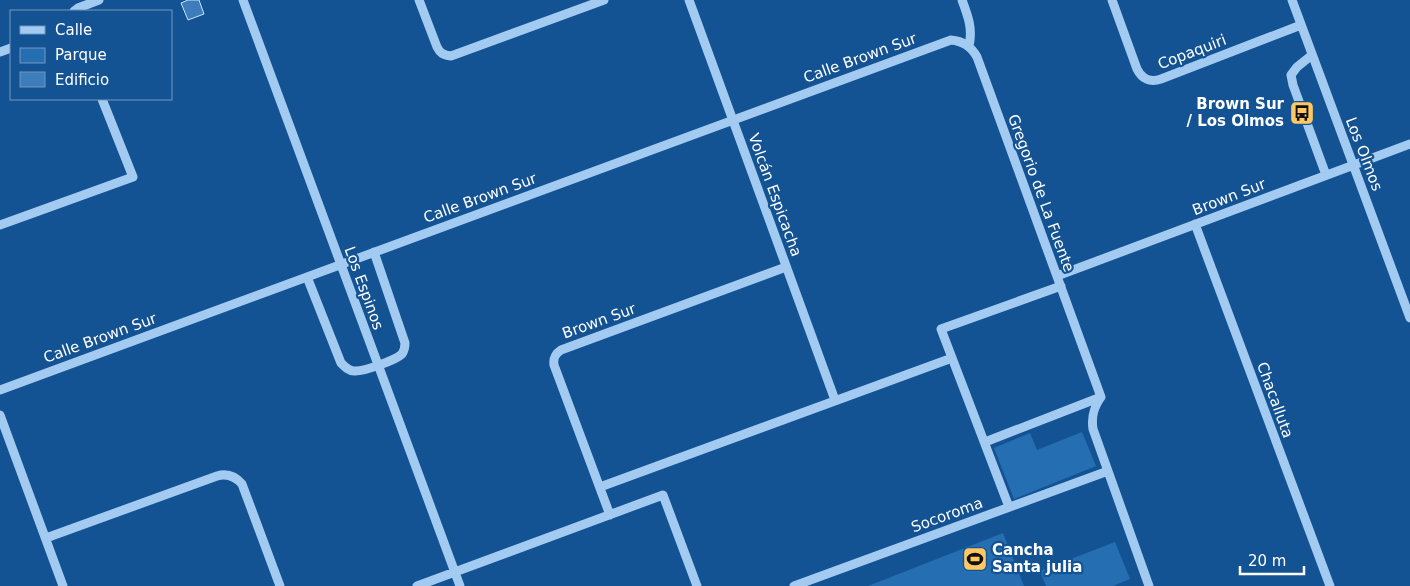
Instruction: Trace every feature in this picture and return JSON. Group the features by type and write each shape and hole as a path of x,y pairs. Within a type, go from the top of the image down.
{"street":[{"path":"75,10 99,0"},
{"name":"Los Espinos","path":"243,0 460,586"},
{"path":"420,0 437,47 445,56 456,55 604,0"},
{"name":"Volcán Espicacha","path":"689,0 835,400"},
{"name":"Gregorio de La Fuente","path":"962,0 972,34 969,46 977,57 1101,397"},
{"name":"Copaquiri","path":"1112,0 1137,69 1143,77 1152,81 1301,25"},
{"name":"Los Olmos","path":"1292,0 1410,318"},
{"name":"Calle Brown Sur","path":"0,390 945,42 958,40 969,46"},
{"path":"1312,55 1298,66 1291,75 1326,175"},
{"path":"0,225 133,177 102,100"},
{"name":"Brown Sur","path":"1057,276 1410,144"},
{"name":"Chacalluta","path":"1195,224 1330,586"},
{"path":"307,277 341,363 349,370 362,371 398,357 404,350 405,343 374,252"},
{"name":"Brown Sur","path":"610,515 554,364 558,352 786,267"},
{"path":"1010,507 941,329 1060,286"},
{"path":"600,487 952,358"},
{"path":"985,442 1101,397"},
{"path":"1101,397 1096,405 1092,422 1093,429 1150,586"},
{"path":"0,416 63,586"},
{"name":"Socoroma","path":"794,586 1108,470"},
{"path":"46,538 217,476 228,475 238,479 242,484 280,586"},
{"path":"417,586 663,495 697,586"}],"green space":[{"path":"1082,432 1096,466 1014,499 994,448 1030,433 1037,450"},
{"name":"Cancha Santa julia","path":"1003,533 1024,586 868,586"},
{"path":"1115,542 1130,579 1113,586 1046,586 1040,571"}],"building":[{"path":"188,0 199,0 204,14 188,20 181,3"}],"place":[{"name":"Brown Sur / Los Olmos","path":"1302,113"},
{"name":"Cancha Santa julia","path":"975,559"}]}
